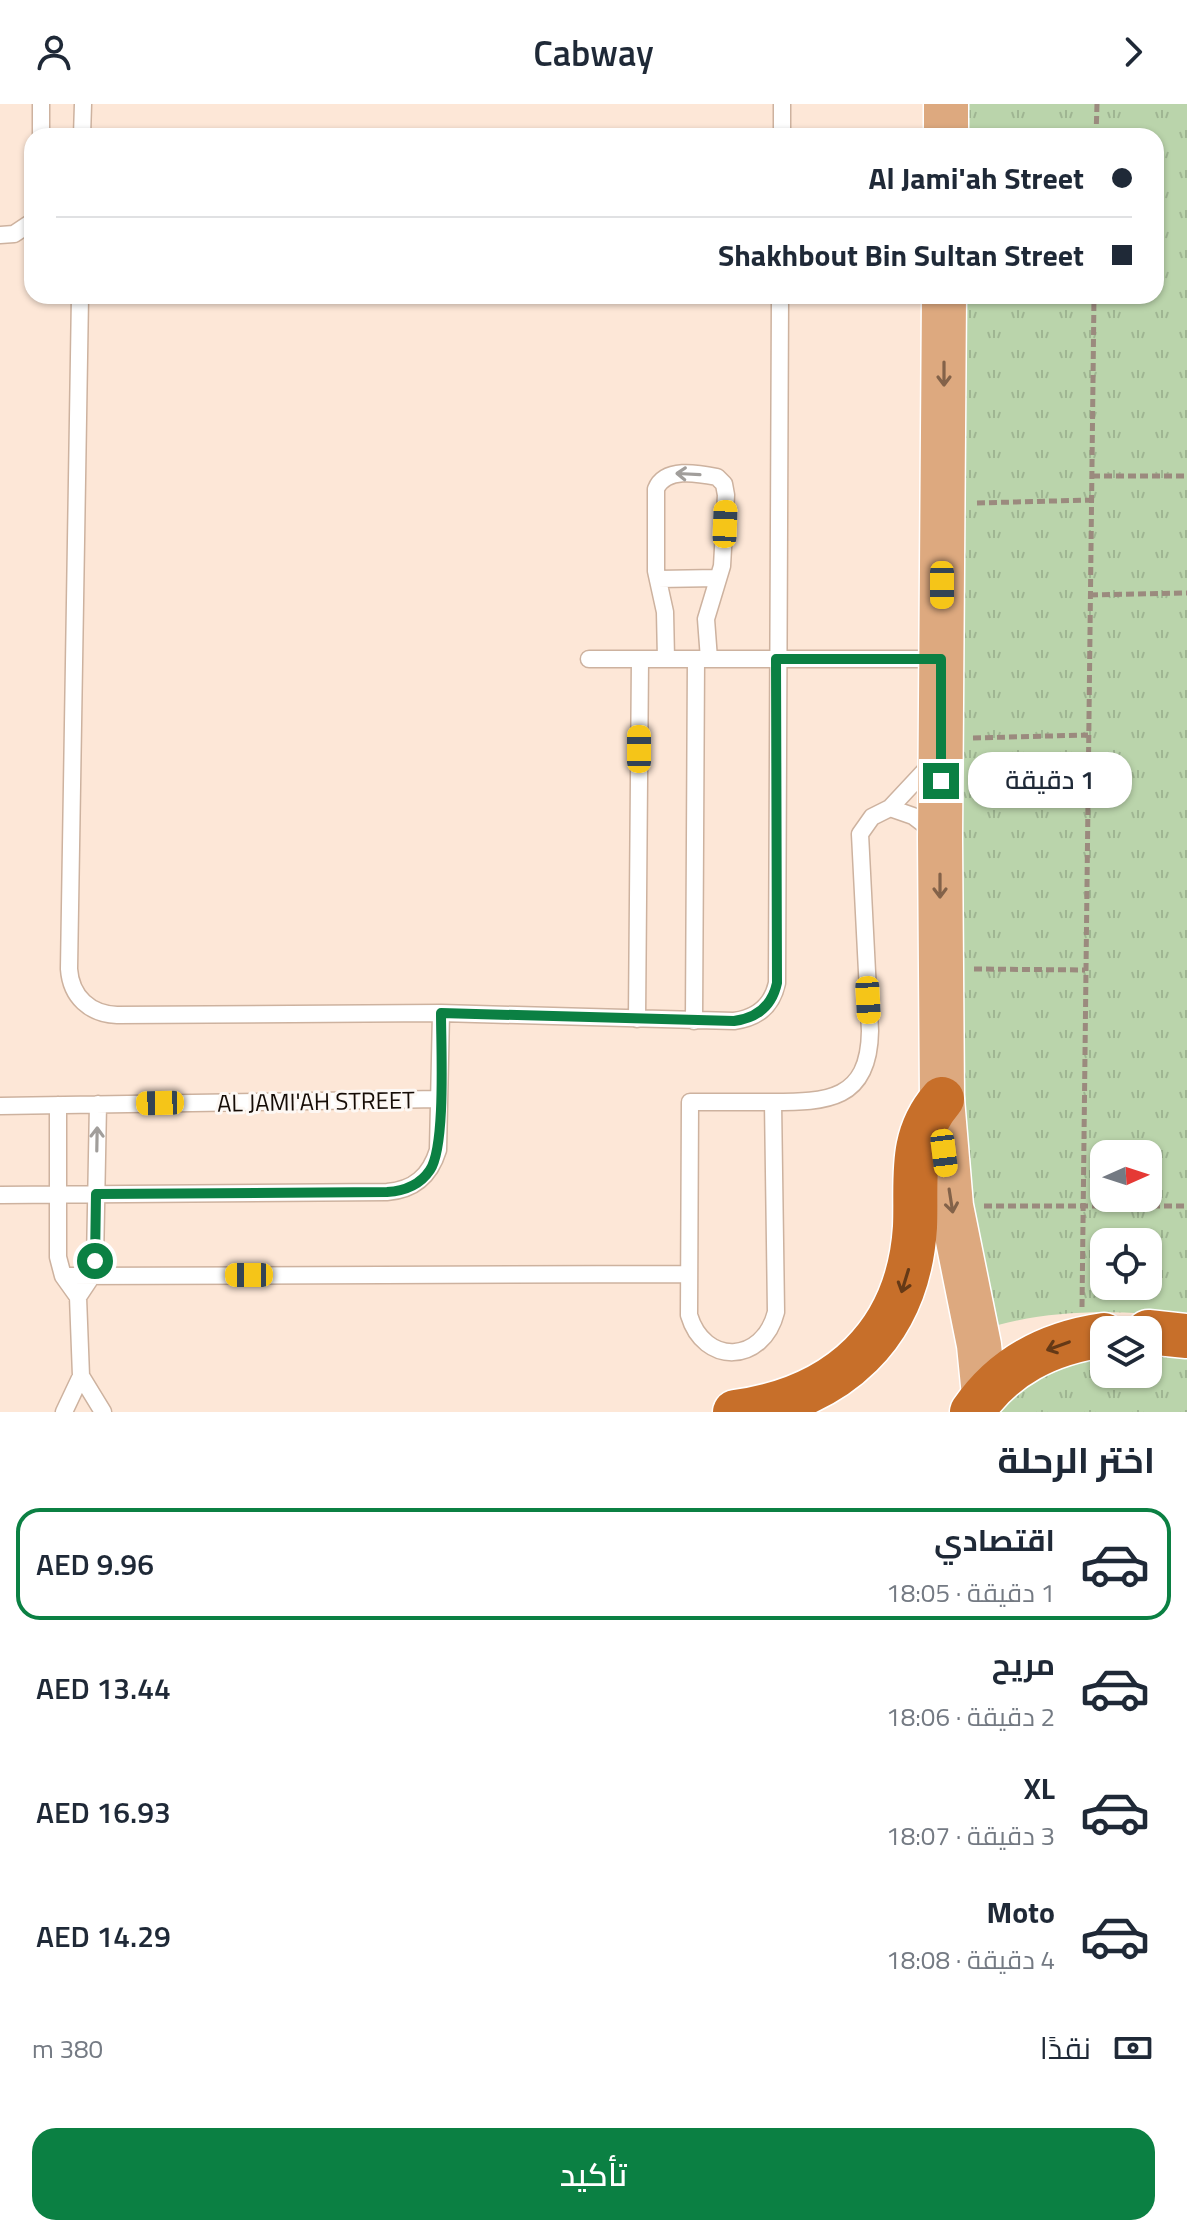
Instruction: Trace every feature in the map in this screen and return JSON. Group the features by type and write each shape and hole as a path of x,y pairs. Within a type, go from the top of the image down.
{"highway":[{"path":"735,1412 781,1403 825,1384 862,1354 878,1336 901,1294 908,1272 915,1224 916,1149 925,1122 942,1099"},
{"path":"1162,1333 1187,1336"},
{"path":"978,1403 1015,1365 1090,1337"}],"main road":[{"path":"946,104 946,128"},
{"path":"944,304 940,839 942,1099 951,1206 979,1345 978,1403"}],"lane":[{"path":"41,104 41,128"},
{"path":"82,128 83,104"},
{"path":"782,104 782,128"},
{"path":"0,235 14,234 24,227"},
{"path":"80,304 69,969 74,990 87,1006 107,1015 441,1013 694,1021 747,1019 758,1014 775,995 780,304"},
{"path":"666,659 665,612 658,579 656,489 662,479 672,474 712,476 724,484 724,554 706,619 702,659 694,1021"},
{"path":"658,579 718,578"},
{"path":"589,659 941,659"},
{"path":"637,1019 640,659"},
{"path":"773,1102 776,1312 768,1335 748,1350 736,1353 711,1347 693,1327 689,1315 690,1102 828,1100 852,1084 867,1060 870,1031 859,845 865,824 890,808 941,745"},
{"path":"890,808 913,816 940,839"},
{"name":"AL JAMI'AH STREET","path":"0,1195 400,1191 423,1179 435,1161 441,1013"},
{"name":"AL JAMI'AH STREET","path":"0,1106 439,1099"},
{"path":"78,1297 92,1276 98,1104"},
{"path":"58,1105 58,1257 63,1276 78,1297 81,1376 64,1412"},
{"path":"63,1276 689,1274"},
{"path":"81,1376 103,1412"}],"path":[{"path":"1096,128 1097,104"},
{"path":"1091,1316 1082,1206 1094,304"},
{"path":"1092,476 1187,476"},
{"path":"943,504 1091,500"},
{"path":"1090,595 1187,593"},
{"path":"941,745 1088,735"},
{"path":"940,969 1085,970"},
{"path":"951,1206 1187,1206"}],"green space":[{"path":"957,104 1187,104 1187,1317 1081,1313 1030,1318 978,1331 945,1014 955,304 1164,304 1164,128 957,128"},
{"path":"1162,1352 1187,1355 1187,1412 988,1412 1026,1373 1090,1357 1090,1388 1162,1388"}],"route":[{"path":"95,1261 96,1194 387,1192 400,1191 423,1179 438,1150 441,1013 734,1021 758,1014 775,995 777,983 776,659 941,659 941,781"}]}
